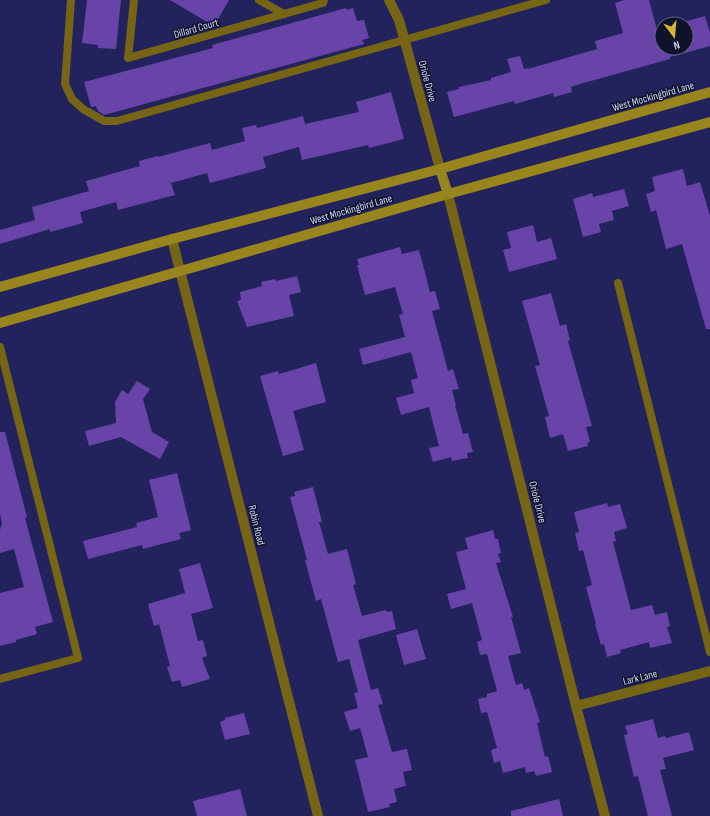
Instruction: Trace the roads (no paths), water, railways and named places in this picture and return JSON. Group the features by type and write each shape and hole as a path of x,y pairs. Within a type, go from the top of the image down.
{"main road":[{"name":"West Mockingbird Lane","path":"0,287 172,239 440,169 710,92"},
{"name":"West Mockingbird Lane","path":"0,323 448,194 710,122"},
{"path":"440,169 448,194"}],"street":[{"name":"Oriole Drive","path":"389,0 399,20 440,169"},
{"name":"Oriole Drive","path":"448,194 605,816"},
{"name":"Robin Road","path":"172,239 318,816"},
{"name":"Lark Lane","path":"576,706 710,672"}],"lane":[{"path":"71,0 65,84 72,99 83,109 104,121 117,121 546,0"},
{"name":"Dillard Court","path":"134,0 128,58 323,3 324,0"},
{"path":"259,0 284,14"},
{"path":"618,283 710,652"},
{"path":"0,347 1,357 78,658 0,679"}]}
